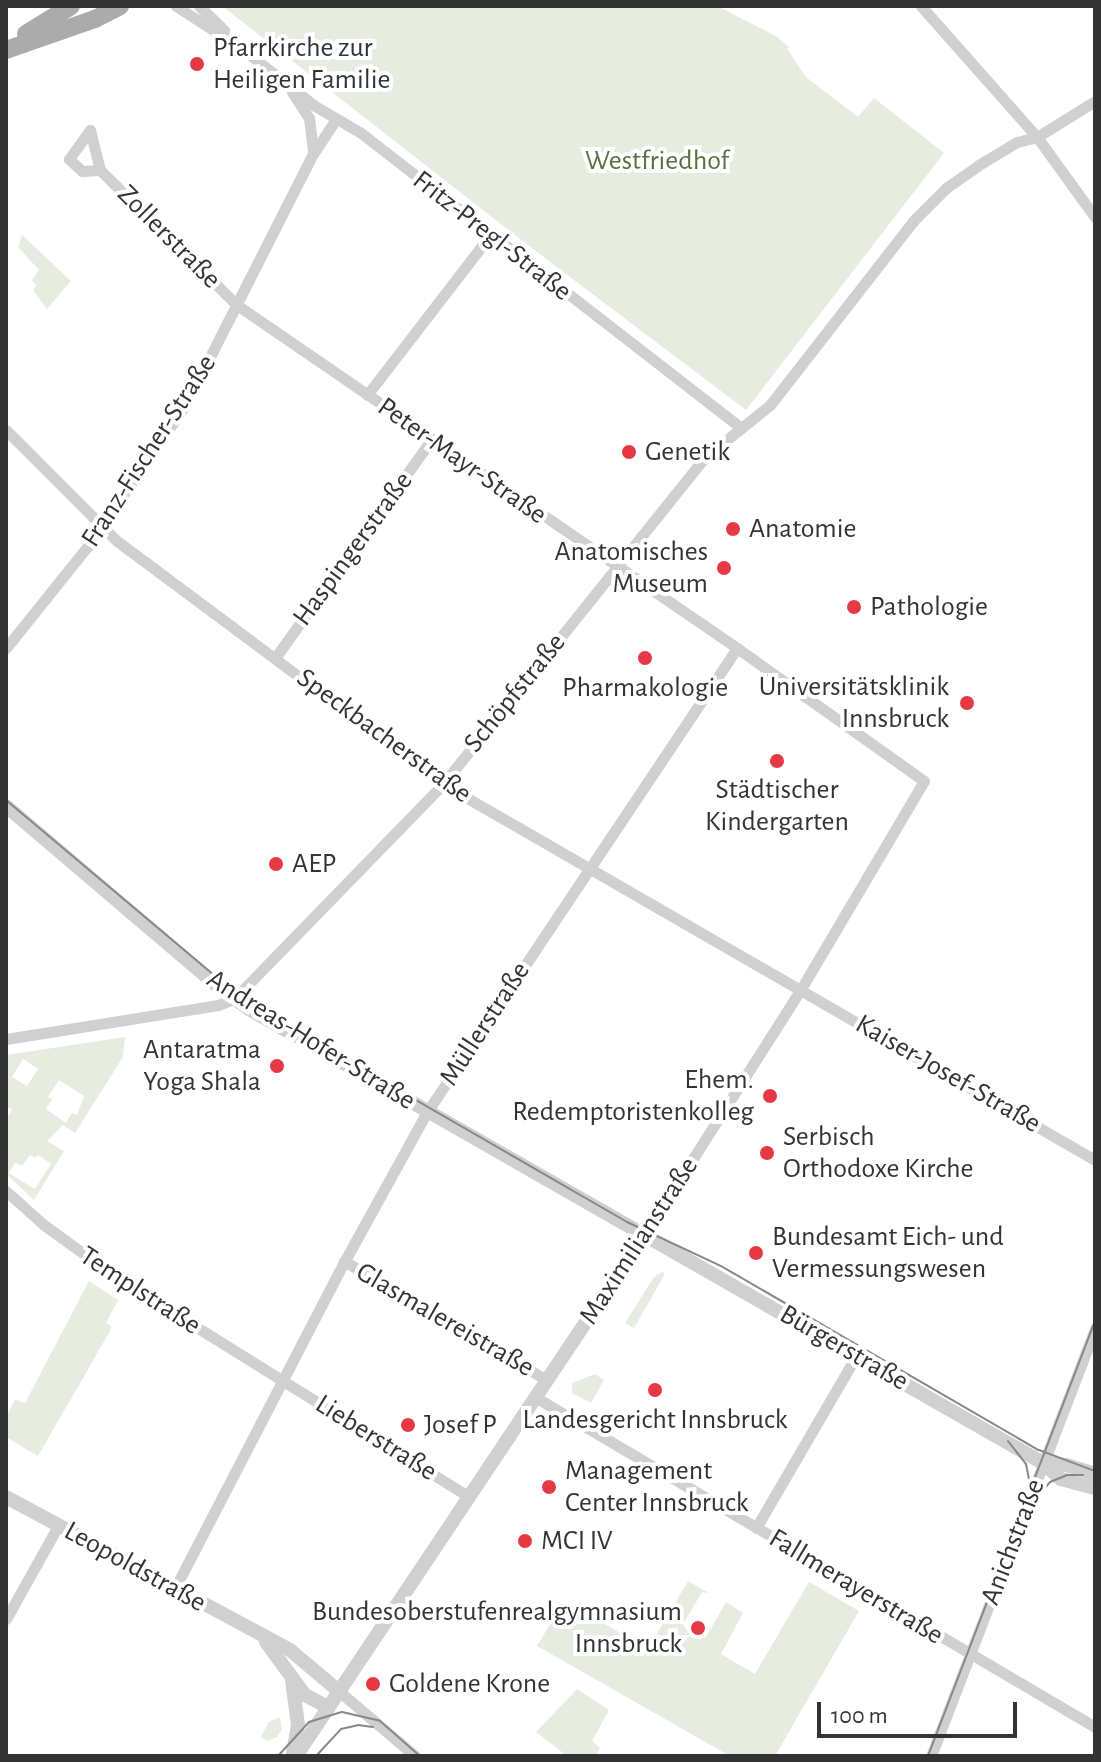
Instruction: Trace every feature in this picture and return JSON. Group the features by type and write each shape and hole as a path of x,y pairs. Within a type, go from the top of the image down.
{"main road":[{"path":"6,48 71,6"},
{"path":"6,48 95,19 120,6"}],"street":[{"name":"Fritz-Pregl-Straße","path":"176,6 241,48 336,119 361,133 741,428"},
{"name":"Fritz-Pregl-Straße","path":"199,6 241,48"},
{"path":"921,6 1037,137 1095,217"},
{"path":"285,82 309,118 313,154"},
{"name":"Schöpfstraße","path":"234,999 443,784 703,459 770,405 913,221 946,188 1017,142 1037,137 1095,101"},
{"name":"Franz-Fischer-Straße","path":"6,648 102,526 186,404 313,154 336,119"},
{"name":"Zollerstraße","path":"100,170 237,305"},
{"path":"367,395 490,235"},
{"name":"Peter-Mayr-Straße","path":"237,305 737,648 924,781"},
{"name":"Speckbacherstraße","path":"6,430 117,541 443,784 801,989"},
{"name":"Haspingerstraße","path":"275,658 431,440"},
{"name":"Müllerstraße","path":"175,1588 344,1261 427,1112 737,648"},
{"name":"Maximilianstraße","path":"294,1756 340,1692 644,1235 801,989 924,781"},
{"name":"Andreas-Hofer-Straße","path":"6,806 234,999 644,1235"},
{"name":"Kaiser-Josef-Straße","path":"801,989 1095,1160"},
{"path":"6,1039 218,1005 234,999"},
{"name":"Templstraße","path":"6,1191 76,1250 282,1379"},
{"name":"Bürgerstraße","path":"644,1235 1043,1463 1061,1479 1095,1488"},
{"name":"Glasmalereistraße","path":"344,1261 547,1380"},
{"name":"Anichstraße","path":"931,1756 1095,1328"},
{"path":"756,1528 856,1356"},
{"name":"Lieberstraße","path":"282,1379 469,1497"},
{"name":"Fallmerayerstraße","path":"535,1397 1095,1727"},
{"name":"Bürgerstraße","path":"1043,1463 1066,1465 1095,1474"},
{"name":"Leopoldstraße","path":"6,1497 263,1639 290,1650 340,1692"},
{"path":"6,1619 59,1524"},
{"name":"Leopoldstraße","path":"263,1639 305,1695 329,1708"},
{"path":"290,1672 298,1725 294,1756"},
{"path":"340,1692 415,1756"}],"green space":[{"name":"Westfriedhof","path":"222,6 717,6 776,36 789,47 787,49 806,77 858,117 874,98 944,153 746,410 525,243"},
{"path":"22,235 71,281 47,309 33,290 36,285 32,280 39,270 18,247"},
{"path":"125,1037 123,1057 75,1133 63,1125 47,1141 64,1151 34,1200 6,1174 6,1119 12,1110 6,1106 6,1055","holes":["23,1059 38,1069 27,1086 12,1077","59,1080 84,1096 77,1115 72,1113 66,1123 46,1109 52,1099 48,1097","30,1155 35,1158 38,1155 51,1164 35,1189 9,1173 15,1163 22,1166"]},
{"path":"662,1272 665,1274 634,1328 625,1323 654,1277"},
{"path":"89,1281 118,1300 106,1323 111,1326 110,1331 38,1456 6,1437 6,1417 15,1399 25,1403"},
{"path":"595,1374 604,1380 591,1403 572,1393 572,1383"},
{"path":"688,1581 709,1593 702,1592 683,1624 688,1633 694,1638 706,1637 726,1602 743,1613 721,1654 755,1674 809,1582 859,1611 775,1756 730,1756 537,1646 559,1609 572,1616 577,1608 648,1649"},
{"path":"577,1689 609,1710 592,1741 600,1748 595,1756 567,1756 536,1732"},
{"path":"280,1717 282,1729 277,1737 268,1741 261,1737 269,1722"}],"tram line":[{"path":"6,800 246,1002 627,1222 721,1266 1039,1450 1095,1471"},
{"path":"928,1756 1095,1321"},
{"path":"1008,1441 1026,1464 1030,1485"},
{"path":"1031,1504 1050,1482 1067,1475 1083,1475"},
{"path":"278,1756 309,1722 342,1712 380,1721 420,1756"},
{"path":"316,1756 341,1729 358,1725 373,1727"}],"place":[{"name":"Pfarrkirche zur Heiligen Familie","path":"197,64"},
{"name":"Genetik","path":"629,452"},
{"name":"Anatomie","path":"733,529"},
{"name":"Anatomisches Museum","path":"724,568"},
{"name":"Pathologie","path":"854,607"},
{"name":"Pharmakologie","path":"645,658"},
{"name":"Universitätsklinik Innsbruck","path":"967,703"},
{"name":"Städtischer Kindergarten","path":"777,761"},
{"name":"AEP","path":"276,864"},
{"name":"Antaratma Yoga Shala","path":"277,1066"},
{"name":"Ehem. Redemptoristenkolleg","path":"770,1096"},
{"name":"Serbisch Orthodoxe Kirche","path":"767,1153"},
{"name":"Bundesamt Eich- und Vermessungswesen","path":"756,1253"},
{"name":"Landesgericht Innsbruck","path":"655,1390"},
{"name":"Josef P","path":"408,1425"},
{"name":"Management Center Innsbruck","path":"549,1487"},
{"name":"MCI IV","path":"525,1541"},
{"name":"Bundesoberstufenrealgymnasium Innsbruck","path":"698,1628"},
{"name":"Goldene Krone","path":"373,1684"}]}
